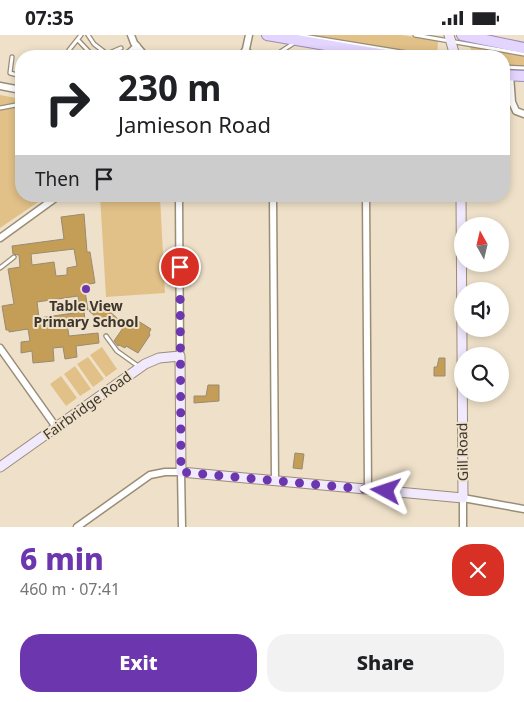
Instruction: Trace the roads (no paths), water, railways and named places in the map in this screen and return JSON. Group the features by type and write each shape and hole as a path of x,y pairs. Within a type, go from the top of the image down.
{"main road":[{"path":"267,35 297,37 362,50"},
{"path":"462,35 524,48"},
{"path":"510,73 524,75"}],"street":[{"path":"131,35 139,50"},
{"path":"246,49 249,35"},
{"path":"133,50 136,47"},
{"path":"0,86 15,89"},
{"path":"510,94 512,105 516,111 524,114"},
{"path":"0,238 50,202"},
{"path":"179,202 182,527"},
{"path":"273,202 275,481"},
{"path":"366,202 368,490"},
{"name":"Gill Road","path":"461,202 463,527"},
{"path":"1,351 56,427"},
{"name":"Fairbridge Road","path":"0,467 139,368 159,358 180,356"},
{"path":"77,527 150,475 165,471 462,498 524,509"}],"lane":[{"path":"69,50 82,35"},
{"path":"88,35 94,44 102,50"},
{"path":"415,35 450,38 506,50"},
{"path":"284,50 291,46 297,37 385,50"},
{"path":"78,40 87,50"},
{"path":"116,50 121,48"},
{"path":"510,51 524,54"},
{"path":"12,57 10,73 15,74"},
{"path":"510,71 524,68"},
{"path":"0,108 15,105"},
{"path":"0,268 14,257"},
{"path":"106,336 117,351 133,361 139,368"}],"place":[{"name":"Table View Primary School","path":"86,289"}]}
